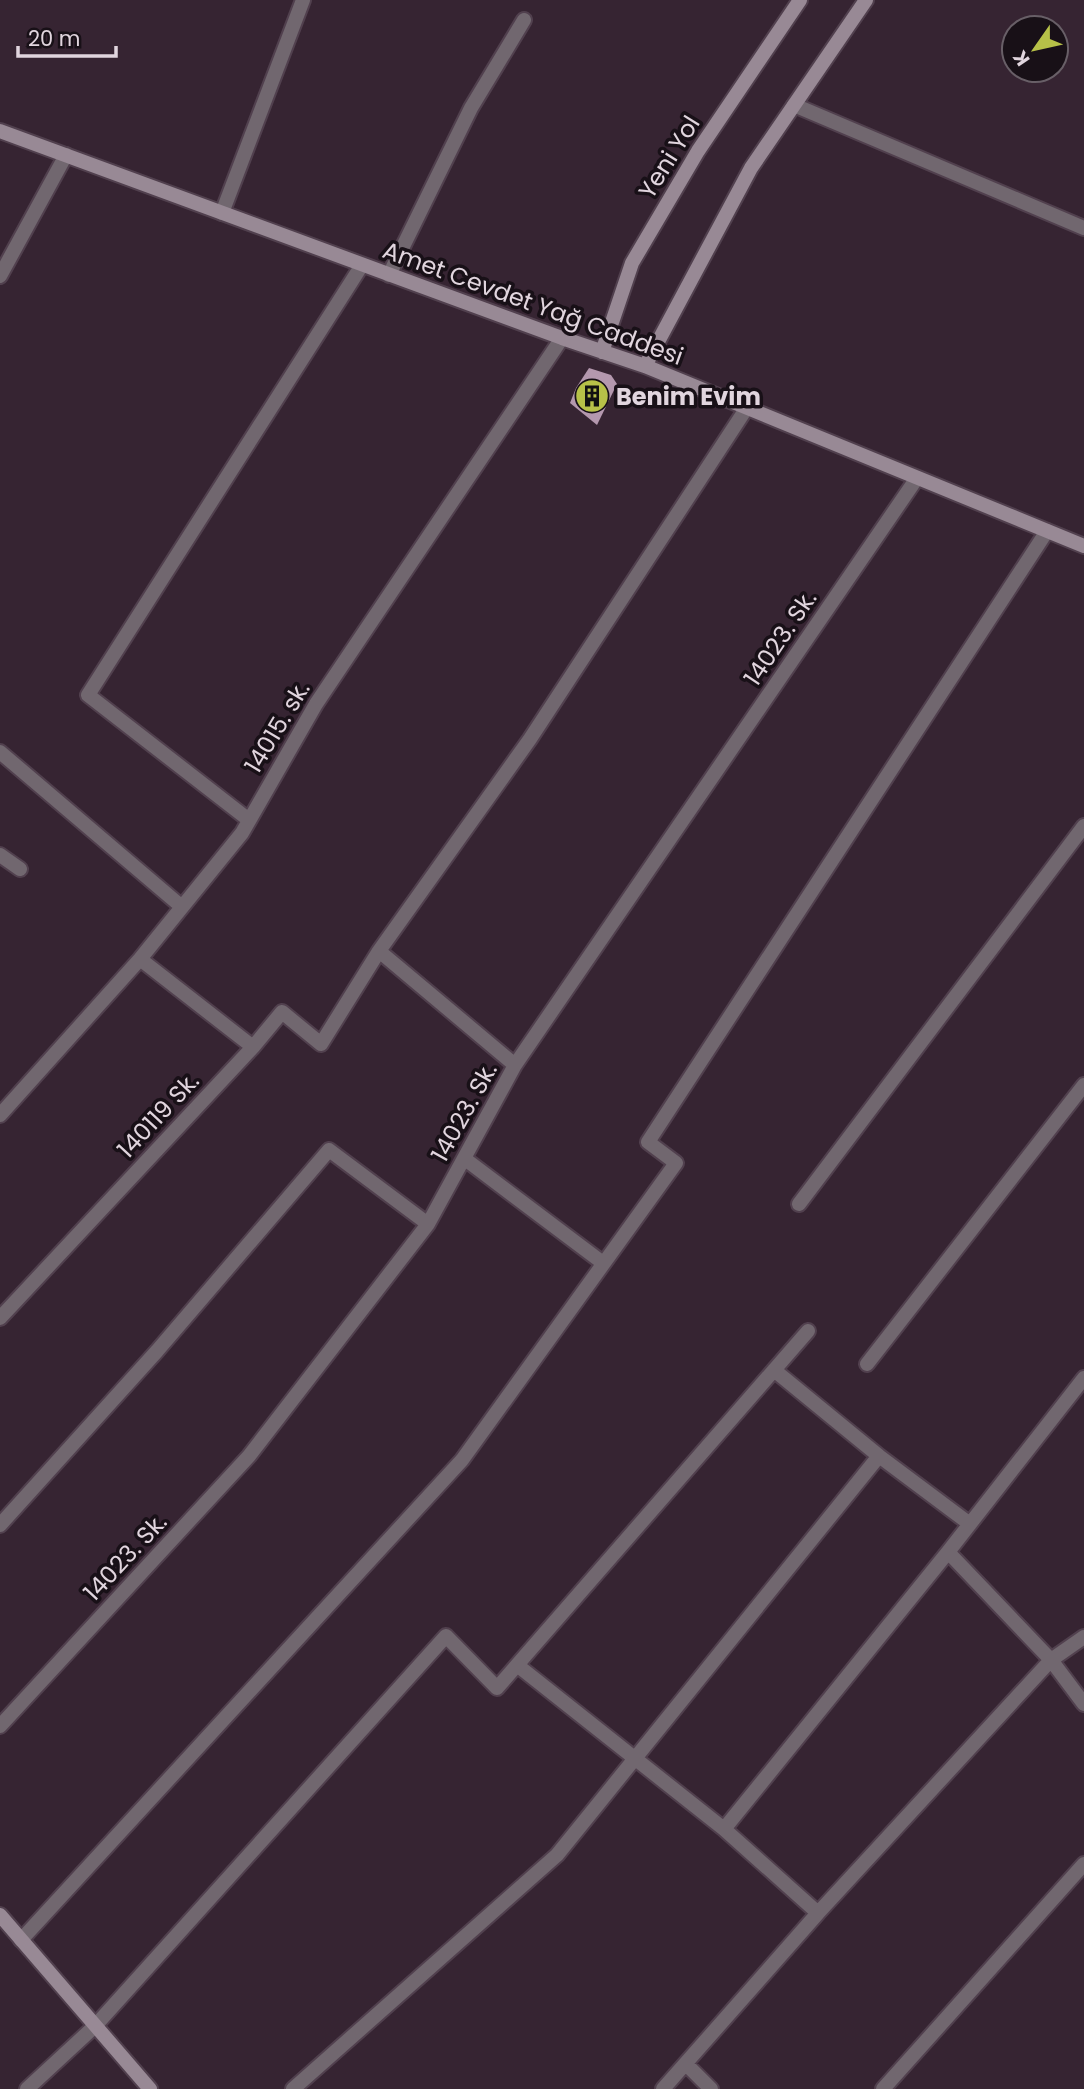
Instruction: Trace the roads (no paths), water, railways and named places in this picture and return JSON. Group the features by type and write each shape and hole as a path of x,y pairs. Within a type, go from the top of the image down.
{"main road":[{"name":"Yeni Yol","path":"602,352 632,262 698,151 800,0"},
{"path":"645,366 751,168 866,0"},
{"name":"Amet Cevdet Yağ Caddesi","path":"0,131 389,275 645,366 1084,547"},
{"path":"0,1915 150,2089"}],"street":[{"path":"222,213 303,0"},
{"path":"389,275 471,108 524,20"},
{"path":"794,105 1084,228"},
{"path":"0,276 66,155"},
{"path":"249,820 88,695 362,265"},
{"name":"14015. sk.","path":"0,1115 140,959 249,820 316,704 562,338"},
{"path":"515,1065 379,951 530,739 746,409"},
{"name":"14023. Sk.","path":"0,1726 249,1456 428,1224 515,1065 917,478"},
{"path":"22,1940 462,1460 676,1163 648,1142 1047,531"},
{"path":"0,752 182,907"},
{"path":"799,1204 1084,826"},
{"path":"0,855 20,869"},
{"name":"140119 Sk.","path":"0,1318 253,1047 282,1012 321,1044 379,951"},
{"path":"140,959 253,1047"},
{"path":"867,1364 1084,1085"},
{"path":"0,1525 157,1351 329,1150 428,1224"},
{"path":"465,1159 603,1263"},
{"path":"27,2089 95,2026 446,1636 497,1688 808,1331"},
{"path":"774,1370 878,1456 970,1524"},
{"path":"724,1829 948,1552 1084,1378"},
{"path":"293,2089 558,1855 878,1456"},
{"path":"948,1552 1051,1660 1084,1704"},
{"path":"663,2089 818,1913 1051,1660 1084,1637"},
{"path":"517,1665 724,1829 818,1913"},
{"path":"883,2089 1084,1864"},
{"path":"686,2064 711,2089"}],"place":[{"name":"Benim Evim","path":"592,396"}]}
